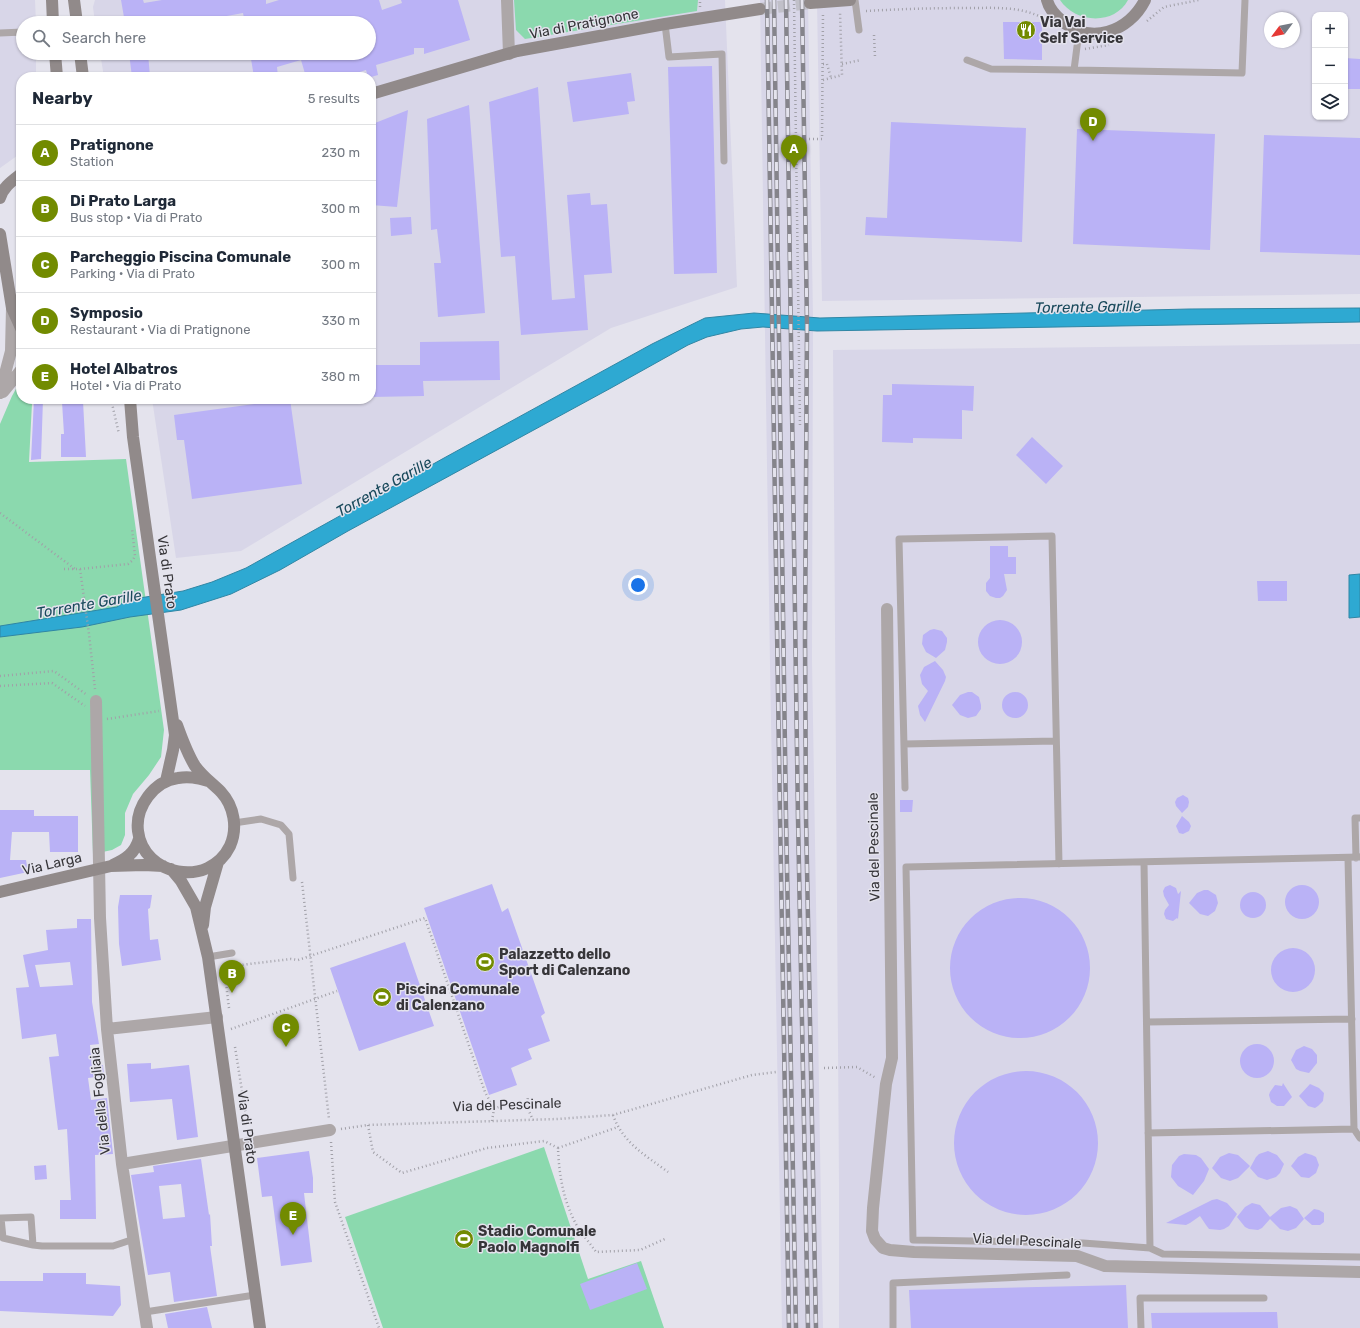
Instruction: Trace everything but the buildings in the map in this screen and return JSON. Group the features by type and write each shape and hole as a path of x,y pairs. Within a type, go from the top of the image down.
{"main road":[{"path":"52,0 53,16"},
{"path":"74,0 76,16"},
{"path":"810,3 850,0"},
{"path":"1045,1 1066,25 1079,31 1095,34 1110,32 1124,25 1136,14 1145,0"},
{"name":"Via di Pratignone","path":"376,93 508,54 664,24 760,9"},
{"path":"55,60 56,72"},
{"path":"81,60 82,72"},
{"path":"1,194 16,178"},
{"path":"0,234 1,251 12,308 16,317"},
{"name":"Via di Prato","path":"125,404 133,437"},
{"name":"Via di Prato","path":"130,404 133,437 163,648 169,710 175,735 166,781"},
{"name":"Via di Prato","path":"167,868 180,872 199,872 206,870 225,855 231,845 234,834 233,816 227,800 221,792 196,768 169,710"},
{"path":"139,839 138,830 141,808 154,789 166,781 176,778 193,777 208,781"},
{"name":"Via di Prato","path":"139,839 147,852 180,881 196,907 203,931 217,1017 260,1328"},
{"name":"Via Larga","path":"111,866 122,861 133,852 139,839"},
{"name":"Via di Prato","path":"203,931 205,907 218,862"},
{"name":"Via Larga","path":"0,892 111,866 144,865 167,868"}],"street":[{"name":"Via di Pratignone","path":"507,0 508,54"},
{"path":"0,395 11,351 12,308"},
{"path":"0,395 16,376"},
{"name":"Via del Pescinale","path":"887,609 892,1058 886,1084 873,1208 872,1230 875,1239 882,1248 890,1250 914,1252 1078,1256 1105,1266 1360,1272"},
{"name":"Via della Fogliaia","path":"96,701 98,869 107,1029 122,1164 147,1328"},
{"path":"107,1029 217,1017"},
{"path":"122,1164 330,1130"}],"lane":[{"path":"855,0 860,30"},
{"path":"967,60 991,68 1242,73 1244,0"},
{"path":"664,24 669,57 722,54 724,161"},
{"path":"1074,70 1079,31"},
{"path":"0,33 16,32"},
{"path":"905,788 899,538 1052,536 1059,864"},
{"path":"904,744 1056,741"},
{"path":"1357,818 1358,858 906,867 913,1240 1083,1243 1150,1248 1163,1254 1360,1257"},
{"path":"234,823 260,819 281,825 289,834 293,878"},
{"path":"1348,858 1352,1019 1356,1067 1354,1129 1360,1138"},
{"path":"1144,862 1150,1248"},
{"path":"208,957 232,953"},
{"path":"1147,1022 1352,1019"},
{"path":"1148,1133 1354,1129"},
{"path":"33,1245 31,1217 1,1218 3,1238 33,1245 113,1246 134,1240"},
{"path":"893,1328 893,1283 1066,1275"},
{"path":"145,1312 255,1294"},
{"path":"1141,1328 1140,1298 1264,1298"}],"path":[{"path":"794,0 800,426"},
{"path":"1144,24 1164,7 1199,0"},
{"path":"834,12 920,7 1010,8 1032,13 1047,20"},
{"path":"818,12 829,12"},
{"path":"809,139 822,139 823,12"},
{"path":"822,80 842,75 840,12"},
{"path":"1057,31 1069,46 1077,48 1087,50 1113,44"},
{"path":"874,35 875,56"},
{"path":"842,64 861,60"},
{"path":"823,64 827,64 831,78"},
{"path":"795,116 796,131"},
{"path":"796,146 796,161"},
{"path":"112,404 121,440"},
{"path":"0,513 75,569"},
{"path":"64,569 80,569 128,564 134,560 135,556 132,526"},
{"path":"80,569 96,701"},
{"path":"0,676 54,671 96,701"},
{"path":"0,686 52,683 96,718 169,710"},
{"path":"302,878 330,1130 335,1202 379,1328"},
{"path":"230,1013 224,967 291,959 298,960 425,918 485,1092 494,1109 492,1121"},
{"path":"232,1029 337,991"},
{"path":"231,1021 233,1036"},
{"path":"234,1043 246,1116"},
{"path":"824,1068 857,1067 886,1084"},
{"name":"Via del Pescinale","path":"330,1130 368,1125 533,1120 613,1115 752,1075 776,1072"},
{"path":"528,1096 527,1107 533,1120"},
{"path":"494,1109 503,1105 522,1105 527,1107"},
{"path":"613,1115 618,1128 632,1145 668,1172"},
{"path":"368,1125 373,1152 402,1172 487,1148 544,1141 558,1148 618,1128"},
{"path":"558,1148 560,1176 566,1201 576,1224 596,1252 640,1250 667,1238"}],"shaded area":[{"path":"0,0 35,0 36,16 16,16 16,60 36,60 36,72 16,72 16,157 0,168"},
{"path":"95,0 725,0 737,287 611,328 241,551 176,558 153,404 376,404 376,72 103,72 101,60 376,60 376,16 94,16 93,7"},
{"path":"760,0 808,0 813,319 812,659 823,1328 782,1328"},
{"path":"817,0 1360,0 1360,294 822,301"},
{"path":"1360,344 1360,1328 839,1328 833,350"}],"green space":[{"path":"514,0 698,0 697,11 525,39 516,30"},
{"path":"1060,0 1128,0 1122,8 1114,14 1094,18 1084,17 1075,13 1067,8"},
{"path":"16,389 16,404 32,404 29,462 126,459 164,730 161,757 149,775 133,794 125,813 125,835 121,845 112,850 93,854 90,770 0,770 0,424"},
{"name":"Stadio Comunale Paolo Magnolfi","path":"544,1147 588,1279 641,1261 664,1328 383,1328 345,1217"}],"water":[{"path":"1360,308 1360,322 817,331 763,327 741,329 707,337 688,345 348,531 280,570 231,594 181,610 130,617 82,627 0,637 0,626 117,607 127,600 183,591 212,582 246,568 652,344 705,318 754,313 820,318 1189,309"},
{"path":"1360,574 1360,617 1349,618 1349,575"}],"tunnel":[{"path":"760,9 810,3"}],"railway":[{"path":"767,0 789,1328"},
{"path":"774,0 786,817 796,1328"},
{"path":"786,0 798,818 808,1328"},
{"path":"802,0 807,325 805,640 806,817 816,1328"}],"place":[{"name":"Via Vai Self Service","path":"1026,30"},
{"name":"Symposio","path":"1093,141"},
{"name":"Pratignone","path":"794,168"},
{"name":"Palazzetto dello Sport di Calenzano","path":"485,962"},
{"name":"Di Prato Larga","path":"232,993"},
{"name":"Piscina Comunale di Calenzano","path":"382,997"},
{"name":"Parcheggio Piscina Comunale","path":"286,1047"},
{"name":"Hotel Albatros","path":"293,1235"},
{"name":"Stadio Comunale Paolo Magnolfi","path":"464,1239"}],"water label":[{"name":"Torrente Garille","path":"1088,307"},
{"name":"Torrente Garille","path":"384,487"},
{"name":"Torrente Garille","path":"89,604"}]}
